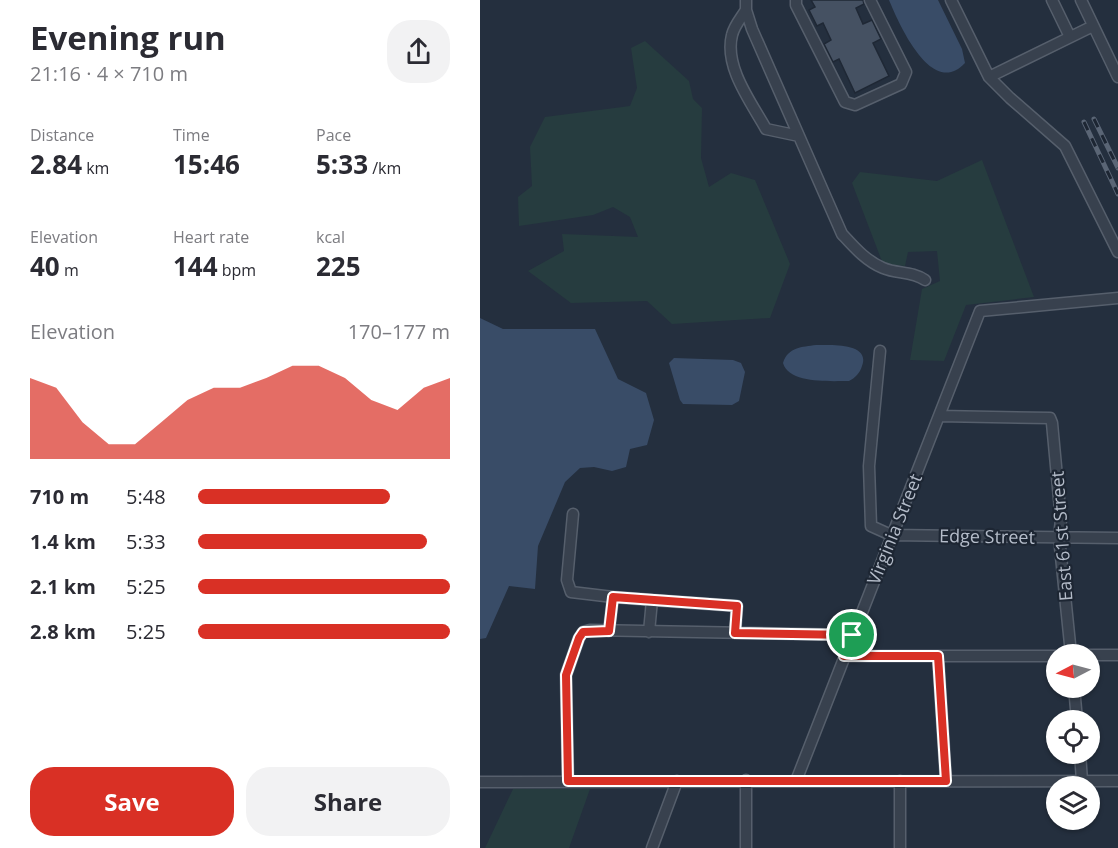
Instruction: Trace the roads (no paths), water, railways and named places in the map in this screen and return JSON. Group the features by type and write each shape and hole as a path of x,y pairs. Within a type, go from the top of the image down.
{"street":[{"path":"796,0 796,5 845,102 855,105 901,84 906,72 870,0"},
{"path":"951,0 990,77 1010,98 1065,146 1118,252"},
{"path":"1052,0 1070,37"},
{"path":"1081,0 1118,77"},
{"path":"746,5 842,234 859,253 884,268 917,275 925,280"},
{"path":"746,5 733,33 731,50 739,80 766,129 799,136"},
{"path":"990,77 1093,26"},
{"name":"Virginia Street","path":"796,781 980,311 1118,298"},
{"path":"880,351 869,466 869,511 871,526 891,535"},
{"name":"East 61st Street","path":"939,416 1050,418 1061,520 1059,537 1070,644"},
{"path":"573,514 567,580 571,592 737,606 735,633"},
{"name":"Edge Street","path":"891,535 1118,538"},
{"path":"609,631 613,597"},
{"path":"646,632 652,600"},
{"path":"568,781 566,675 583,632 852,635"},
{"path":"1100,655 1118,655"},
{"path":"844,656 1046,656"},
{"path":"938,656 946,781"},
{"path":"746,780 746,848"},
{"path":"652,848 677,781"},
{"path":"900,781 900,848"},
{"path":"480,782 1046,781"},
{"path":"1100,781 1118,781"}],"water":[{"path":"889,0 938,0 962,49 965,63 953,72 941,72 929,65 909,40"},
{"path":"480,318 503,329 595,329 618,379 646,393 654,420 647,445 630,449 626,467 612,471 594,467 580,468 565,482 538,546 535,589 509,586 486,638 480,639"},
{"path":"816,345 839,345 855,349 863,358 860,371 849,381 832,381 802,378 787,370 783,363 788,354 796,349"},
{"path":"674,358 733,360 741,363 745,372 739,401 732,405 683,404 669,363"}],"railway":[{"path":"1094,119 1118,168"},
{"path":"1084,122 1118,194"}]}
